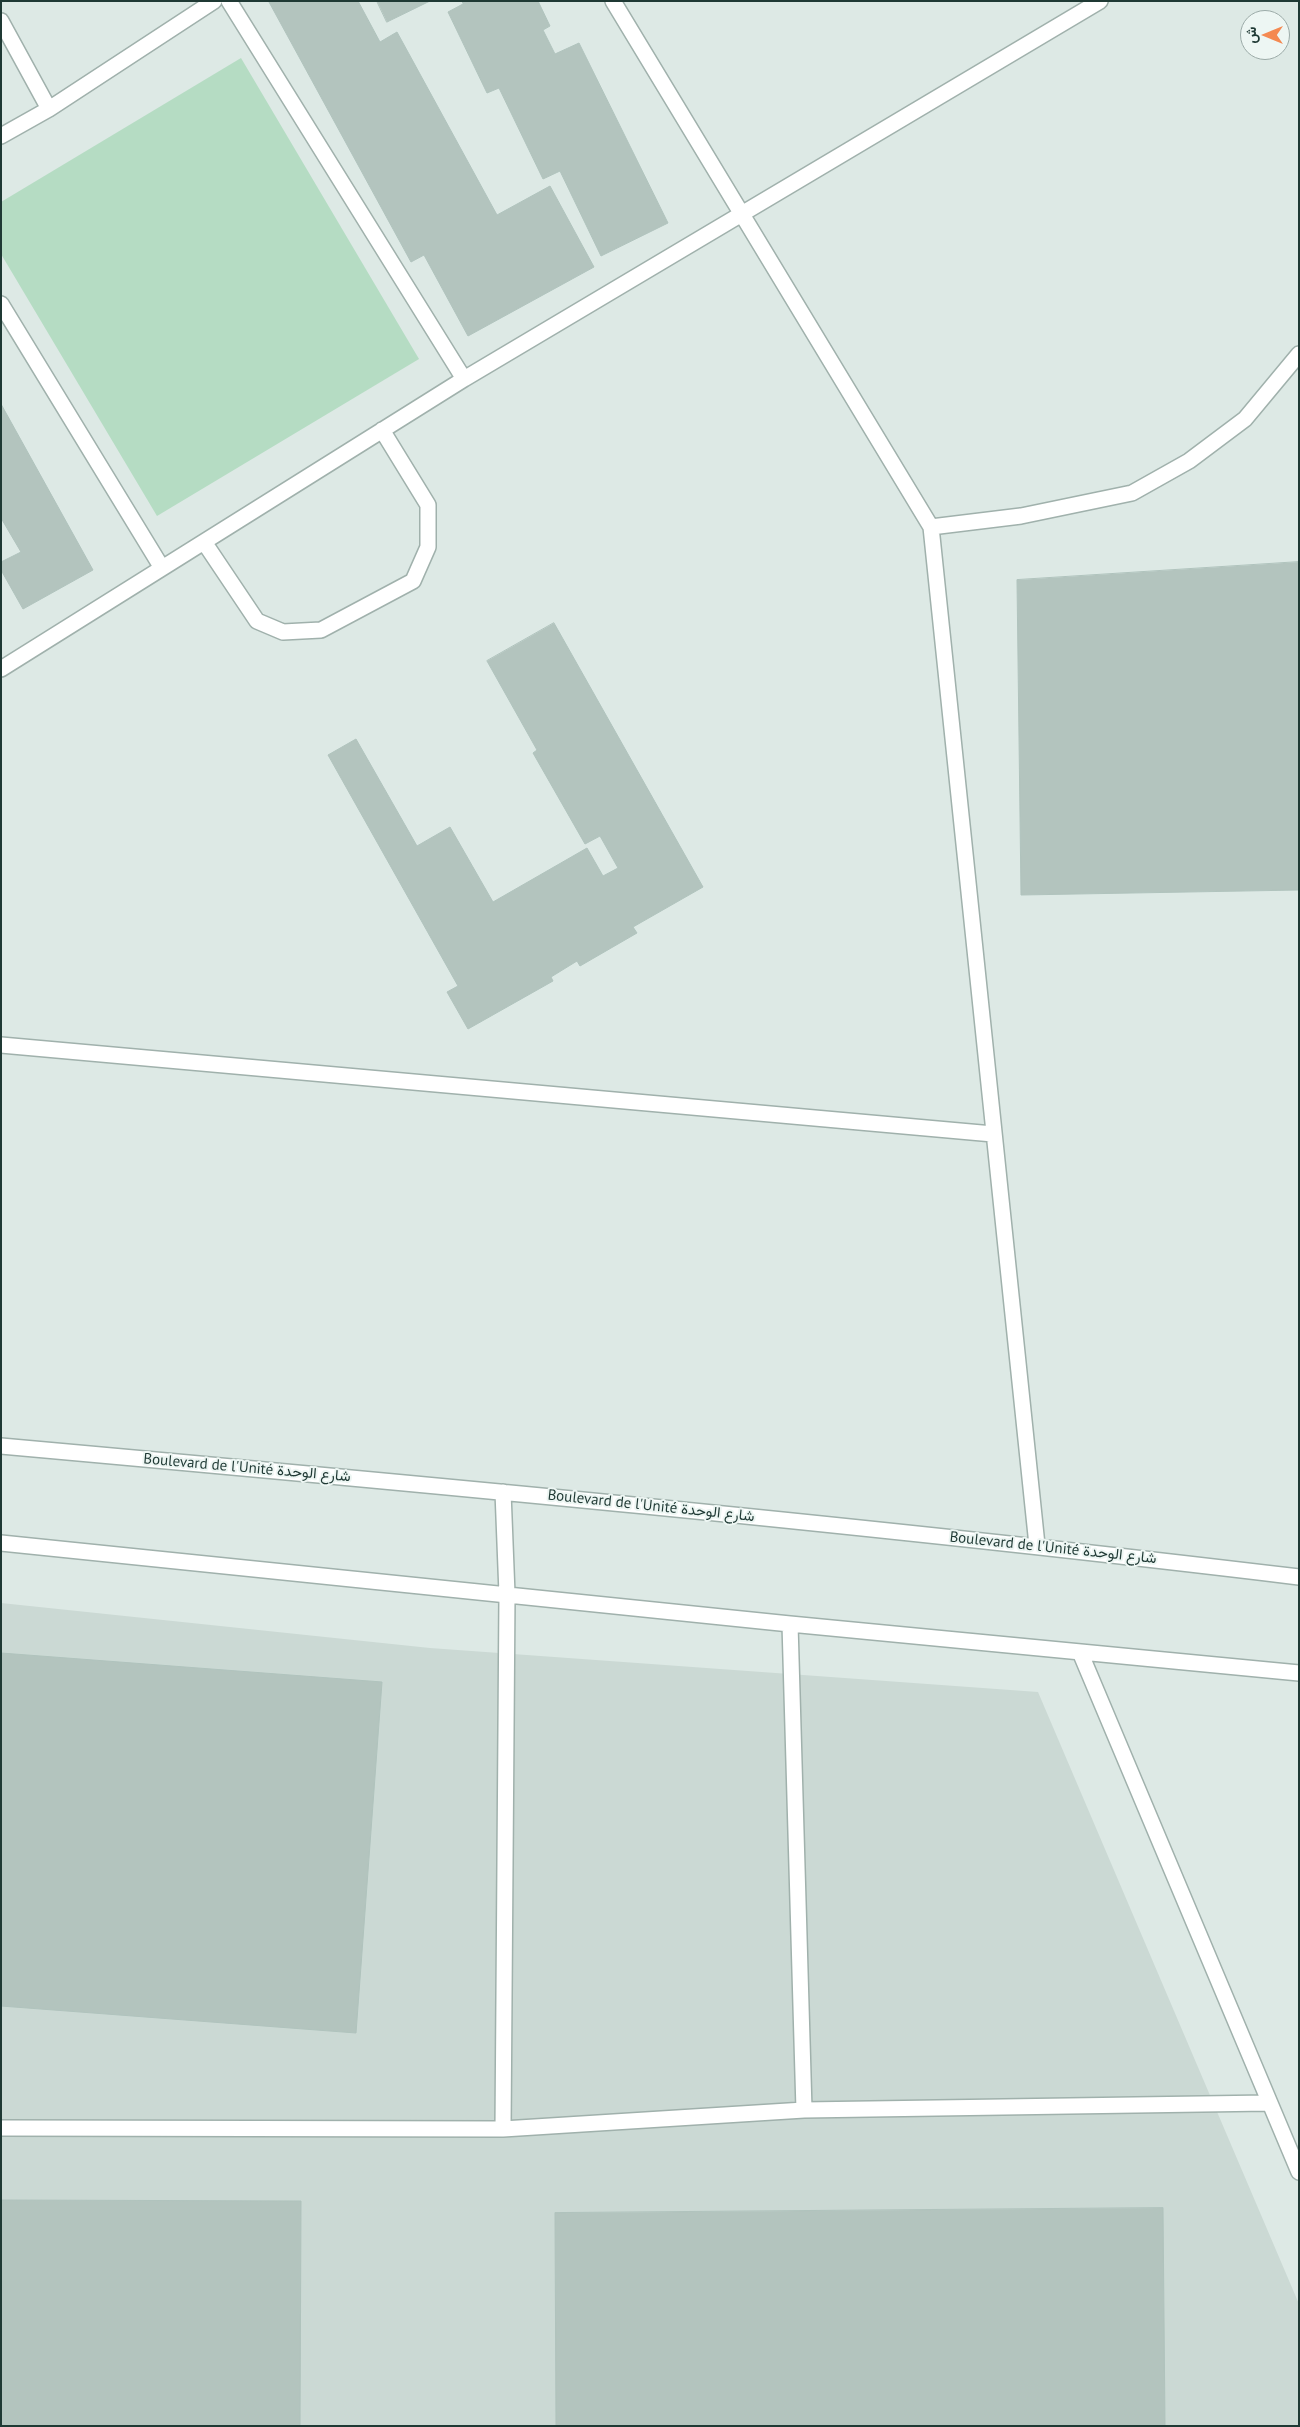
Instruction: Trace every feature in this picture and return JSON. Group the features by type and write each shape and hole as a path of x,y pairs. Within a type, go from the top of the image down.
{"street":[{"path":"1,136 49,109 214,1"},
{"path":"229,1 464,379"},
{"path":"613,1 930,527 1038,1545"},
{"path":"1,669 464,379 1100,1"},
{"path":"1,20 49,109"},
{"path":"1,304 162,568"},
{"path":"930,527 1021,516 1132,493 1189,461 1245,418 1299,354"},
{"path":"204,542 257,620 283,632 321,630 413,581 428,547 428,505 382,430"},
{"path":"1,1044 993,1134"},
{"name":"Boulevard de l'Unité شارع الوحدة","path":"1,1446 503,1492 1038,1545 1299,1577"},
{"path":"503,1492 507,1594 503,2129"},
{"path":"1,1543 790,1624 1299,1673"},
{"path":"790,1624 804,2110"},
{"path":"1080,1652 1268,2103 1299,2172"},
{"path":"1,2128 503,2129 804,2110 1268,2103"}],"shaded area":[{"path":"1,1603 430,1648 1038,1692 1299,2304 1299,2426 1,2426"}],"green space":[{"path":"241,58 419,359 157,516 1,254 1,202"}],"building":[{"path":"358,1 380,42 397,32 497,215 550,186 594,267 468,336 424,255 411,262 269,2"},
{"path":"377,1 430,1 387,22"},
{"path":"462,1 538,1 550,26 543,30 555,54 579,43 668,223 601,256 560,171 543,179 499,88 487,93 448,12 463,4"},
{"path":"1,404 93,570 23,609 1,570 1,562 21,552 1,518"},
{"path":"1299,562 1299,890 1021,895 1017,580"},
{"path":"554,623 703,887 633,927 637,933 580,966 577,961 551,977 553,981 468,1029 447,992 458,986 328,755 356,739 417,846 450,827 493,902 587,848 603,876 618,868 600,836 585,844 533,753 537,750 487,661"},
{"path":"1,1653 382,1682 356,2033 1,2006"},
{"path":"1,2200 301,2201 300,2426 1,2426"},
{"path":"1163,2208 1165,2426 556,2426 555,2213"}]}
